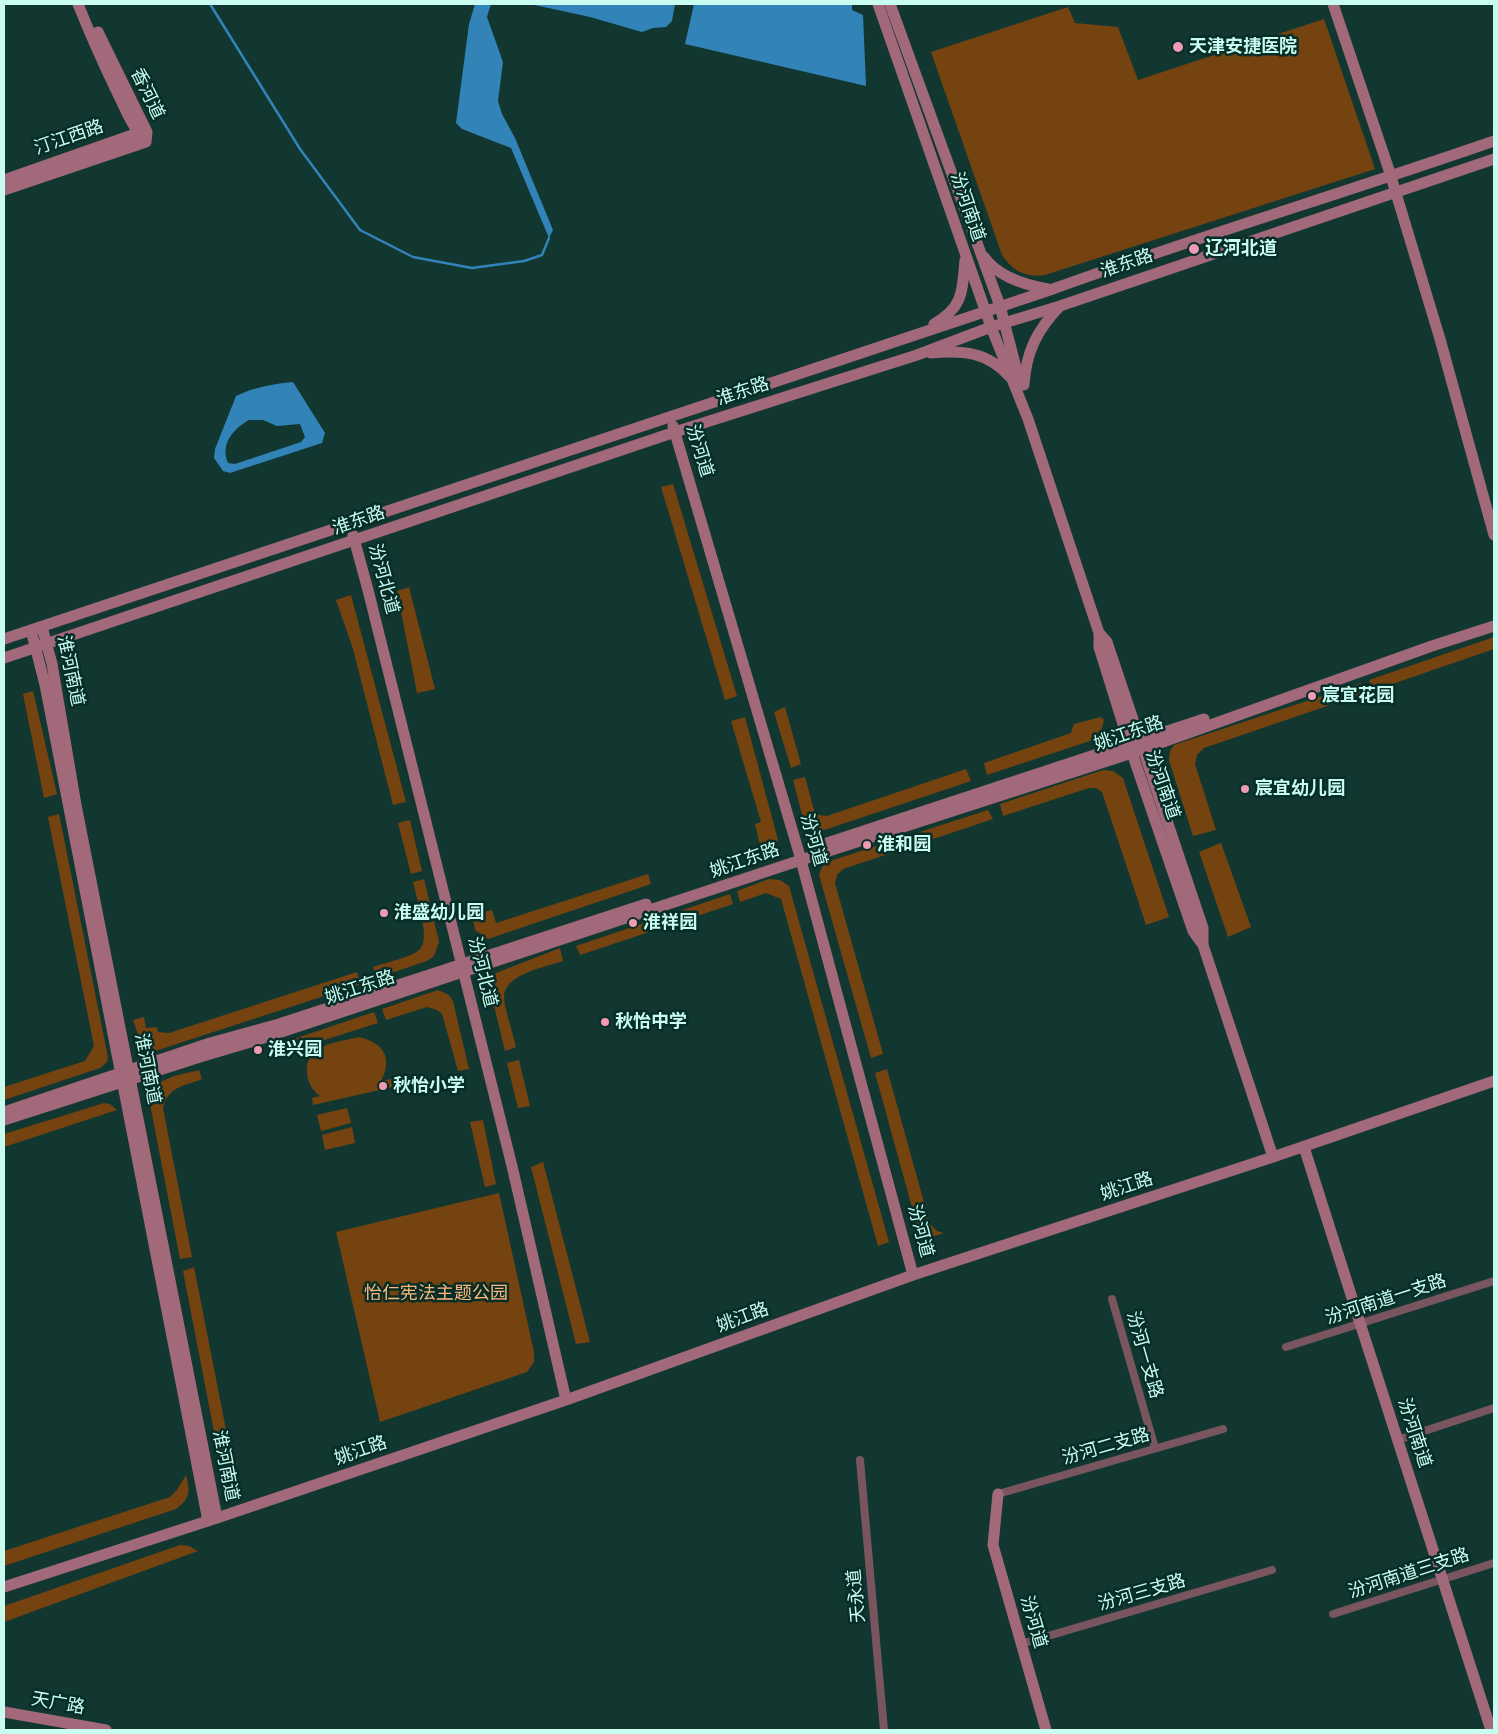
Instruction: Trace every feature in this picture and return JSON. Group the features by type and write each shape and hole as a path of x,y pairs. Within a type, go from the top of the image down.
{"main road":[{"name":"香河道","path":"78,4 110,76 143,135"},
{"name":"香河道","path":"86,4 131,103 143,135"},
{"name":"汾河南道","path":"878,4 985,311 1028,419 1099,633 1099,647 1136,746 1193,932 1203,945 1273,1157"},
{"name":"汾河南道","path":"890,4 1000,306 1028,419"},
{"path":"1333,4 1391,176 1440,339 1494,535"},
{"name":"汀江西路","path":"4,180 143,135"},
{"name":"汀江西路","path":"4,190 143,135"},
{"name":"淮东路","path":"4,640 1050,290 1122,264 1494,141"},
{"name":"淮东路","path":"4,658 675,432 917,355 1005,322 1060,306 1494,159"},
{"path":"979,250 988,263 1015,281 1050,290"},
{"path":"921,332 942,320 956,307 963,285 966,256"},
{"path":"1024,397 1025,373 1032,348 1044,323 1060,306"},
{"path":"917,355 944,352 974,353 996,365 1013,381"},
{"name":"汾河道","path":"670,417 800,856 913,1276"},
{"name":"汾河北道","path":"350,524 463,968 566,1400"},
{"name":"姚江东路","path":"1136,746 1494,620"},
{"name":"姚江东路","path":"4,1112 254,1041 463,968 1494,626"},
{"name":"淮河南道","path":"36,628 47,644 126,1076 213,1520"},
{"name":"淮河南道","path":"36,628 36,648 126,1076"},
{"name":"姚江东路","path":"4,1120 126,1076"},
{"name":"姚江路","path":"4,1587 213,1520 566,1400 913,1276 1273,1157 1494,1081"},
{"name":"汾河南道","path":"1304,1146 1442,1579 1491,1723"},
{"name":"汾河道","path":"998,1494 992,1545 1046,1730"},
{"name":"天广路","path":"4,1712 106,1730"}],"street":[{"name":"汾河南道一支路","path":"1286,1347 1494,1281"},
{"name":"汾河一支路","path":"1112,1299 1155,1448"},
{"path":"1397,1440 1494,1408"},
{"name":"汾河二支路","path":"998,1494 1223,1428"},
{"name":"天永道","path":"860,1460 884,1730"},
{"name":"汾河南道三支路","path":"1333,1614 1494,1563"},
{"name":"汾河三支路","path":"1021,1644 1272,1570"}],"green space":[{"path":"1068,7 1075,23 1118,27 1138,80 1324,19 1375,169 1045,275 1038,276 1020,272 1002,255 931,52"},
{"path":"673,484 737,696 725,700 661,487"},
{"path":"409,587 435,689 417,693 397,591"},
{"path":"351,595 406,802 393,805 353,649 336,600"},
{"path":"1494,637 1494,649 1372,691 1369,680"},
{"path":"1361,683 1365,693 1204,748 1197,755 1195,764 1216,830 1193,836 1169,760 1170,751 1174,745"},
{"path":"33,691 57,794 44,798 23,694"},
{"path":"785,707 801,764 791,768 774,712"},
{"path":"745,717 778,840 776,847 762,853 755,824 761,822 731,721"},
{"path":"1101,717 1104,720 1099,738 987,775 984,763 1071,733 1074,724"},
{"path":"966,769 971,781 821,831 808,830 804,822 793,780 805,777 814,810 819,815 827,816"},
{"path":"1103,770 1113,771 1123,778 1169,917 1146,925 1102,792 1096,788 1089,788 1003,816 1000,804"},
{"path":"988,810 993,819 843,869 837,875 835,883 883,1054 871,1058 819,875 822,867 827,862"},
{"path":"59,814 108,1057 107,1062 100,1068 4,1100 4,1087 85,1061 94,1046 48,817"},
{"path":"410,820 422,871 411,874 398,823"},
{"path":"1221,843 1251,927 1228,937 1199,852"},
{"path":"648,874 651,884 488,939 475,930 472,915 492,910 496,923"},
{"path":"424,879 439,942 434,956 427,961 376,978 373,967 411,955 420,949 423,944 423,927 413,882"},
{"path":"769,879 780,880 789,886 889,1242 878,1246 781,899 766,893 740,902 737,891"},
{"path":"730,894 733,904 580,955 576,946"},
{"path":"560,948 563,961 518,977 510,983 506,990 504,998 507,1016 516,1047 505,1051 490,989 491,979 496,973"},
{"path":"357,972 361,984 152,1052 142,1046 133,1020 144,1017 146,1028 157,1027 158,1032 169,1033"},
{"path":"438,990 449,995 453,1001 469,1069 458,1071 442,1014 437,1010 427,1007 386,1020 382,1009"},
{"path":"374,1012 378,1023 280,1054 279,1044"},
{"path":"359,1037 380,1047 386,1059 385,1073 381,1081 391,1079 393,1087 313,1105 312,1098 320,1096 311,1086 307,1073 311,1056 324,1046"},
{"path":"519,1060 530,1106 518,1108 507,1063"},
{"path":"887,1069 930,1224 937,1231 944,1233 921,1240 875,1073"},
{"path":"199,1070 202,1079 177,1088 169,1095 163,1108 192,1257 180,1259 149,1099 156,1086 162,1081"},
{"path":"104,1103 110,1104 117,1110 4,1147 4,1134"},
{"path":"347,1108 351,1123 321,1131 317,1115"},
{"path":"483,1120 496,1184 485,1187 470,1122"},
{"path":"352,1127 355,1143 325,1150 322,1135"},
{"path":"543,1162 590,1342 576,1344 531,1167"},
{"name":"怡仁宪法主题公园","path":"499,1193 534,1352 534,1362 527,1372 380,1422 336,1232"},
{"path":"194,1267 231,1455 238,1464 221,1468 183,1271"},
{"path":"186,1475 188,1486 187,1498 176,1509 4,1566 4,1551 170,1497 177,1490"},
{"path":"180,1545 189,1546 198,1551 4,1622 4,1606"}],"water":[{"path":"475,4 491,4 487,17 503,62 498,101 553,230 549,238 511,148 462,129 456,123 469,24"},
{"path":"530,4 675,4 672,21 666,27 653,28 642,32 590,17"},
{"path":"694,4 852,4 852,10 863,15 866,86 685,44"},
{"path":"293,382 325,433 322,443 230,473 223,471 214,458 215,449 236,396 257,388","holes":["249,420 263,420 277,426 300,424 305,437 301,442 235,464 228,463 226,456 227,443 233,433"]}],"waterway":[{"path":"210,4 300,149 360,230 413,257 472,268 524,261 542,255 549,238"}],"place":[{"name":"天津安捷医院","path":"1178,47"},
{"name":"辽河北道","path":"1194,249"},
{"name":"宸宜花园","path":"1312,696"},
{"name":"宸宜幼儿园","path":"1245,789"},
{"name":"淮和园","path":"867,845"},
{"name":"淮盛幼儿园","path":"384,913"},
{"name":"淮祥园","path":"633,923"},
{"name":"秋怡中学","path":"605,1022"},
{"name":"淮兴园","path":"258,1050"},
{"name":"秋怡小学","path":"383,1086"}]}
